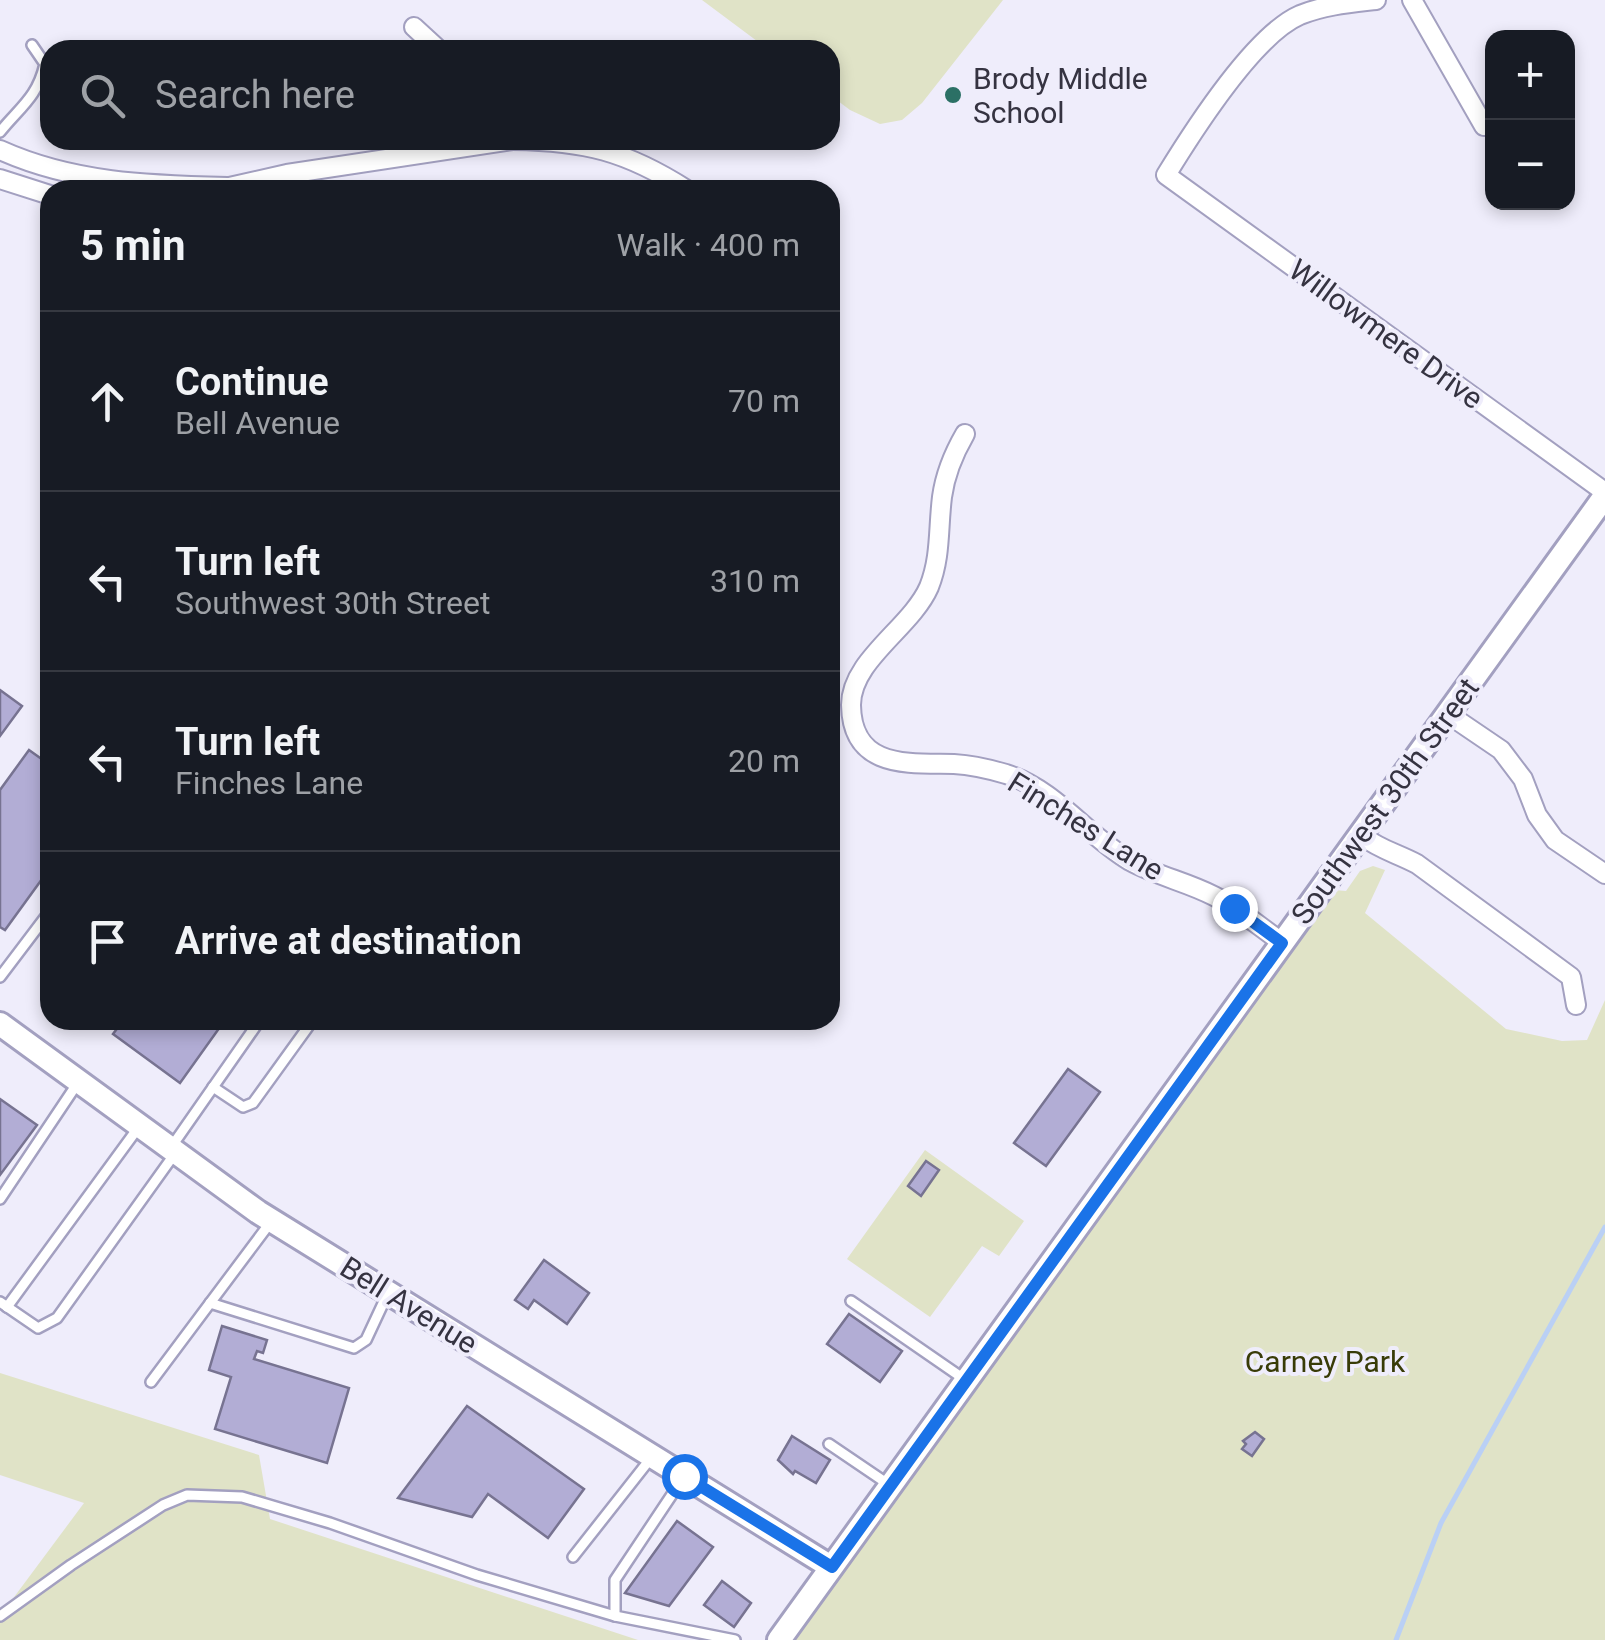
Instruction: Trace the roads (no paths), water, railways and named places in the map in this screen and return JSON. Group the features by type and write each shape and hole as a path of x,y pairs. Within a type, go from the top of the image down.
{"street":[{"name":"Willowmere Drive","path":"1376,0 1322,7 1273,32 1253,50 1166,175 1605,494"},
{"path":"1412,0 1484,126"},
{"path":"414,27 428,40"},
{"path":"0,150 96,180"},
{"path":"269,180 439,150"},
{"path":"603,150 641,163 670,180"},
{"path":"0,178 40,192"},
{"name":"Finches Lane","path":"965,434 947,473 939,552 928,590 915,611 859,676 853,692 851,708 860,736 884,758 898,764 986,768 1038,789 1128,860 1212,894 1282,943"},
{"name":"Southwest 30th Street","path":"779,1640 1605,494"},
{"path":"1448,714 1502,750 1523,779 1537,815 1555,840 1605,874"},
{"path":"1362,836 1387,854 1417,864 1571,977 1576,1005"},
{"name":"Bell Avenue","path":"0,1024 272,1220 832,1567"}],"lane":[{"path":"32,45 40,58"},
{"path":"0,132 31,100 40,80"},
{"path":"0,977 40,924"},
{"path":"139,1126 3,1305 38,1328 57,1318 253,1030"},
{"path":"213,1087 243,1107 253,1103 306,1030"},
{"path":"0,1199 79,1082"},
{"path":"150,1382 272,1220"},
{"path":"210,1303 354,1348 366,1340 388,1292"},
{"path":"852,1302 966,1381"},
{"path":"829,1444 890,1486"},
{"path":"573,1557 652,1456"},
{"path":"616,1616 615,1580 684,1476"},
{"path":"0,1616 71,1565 186,1494 242,1497 330,1523 477,1575 616,1616 735,1640"}],"waterway":[{"path":"1396,1640 1441,1523 1605,1227"}],"place":[{"name":"Brody Middle School","path":"953,95"}],"park label":[{"name":"Carney Park","path":"1325,1361"}]}
